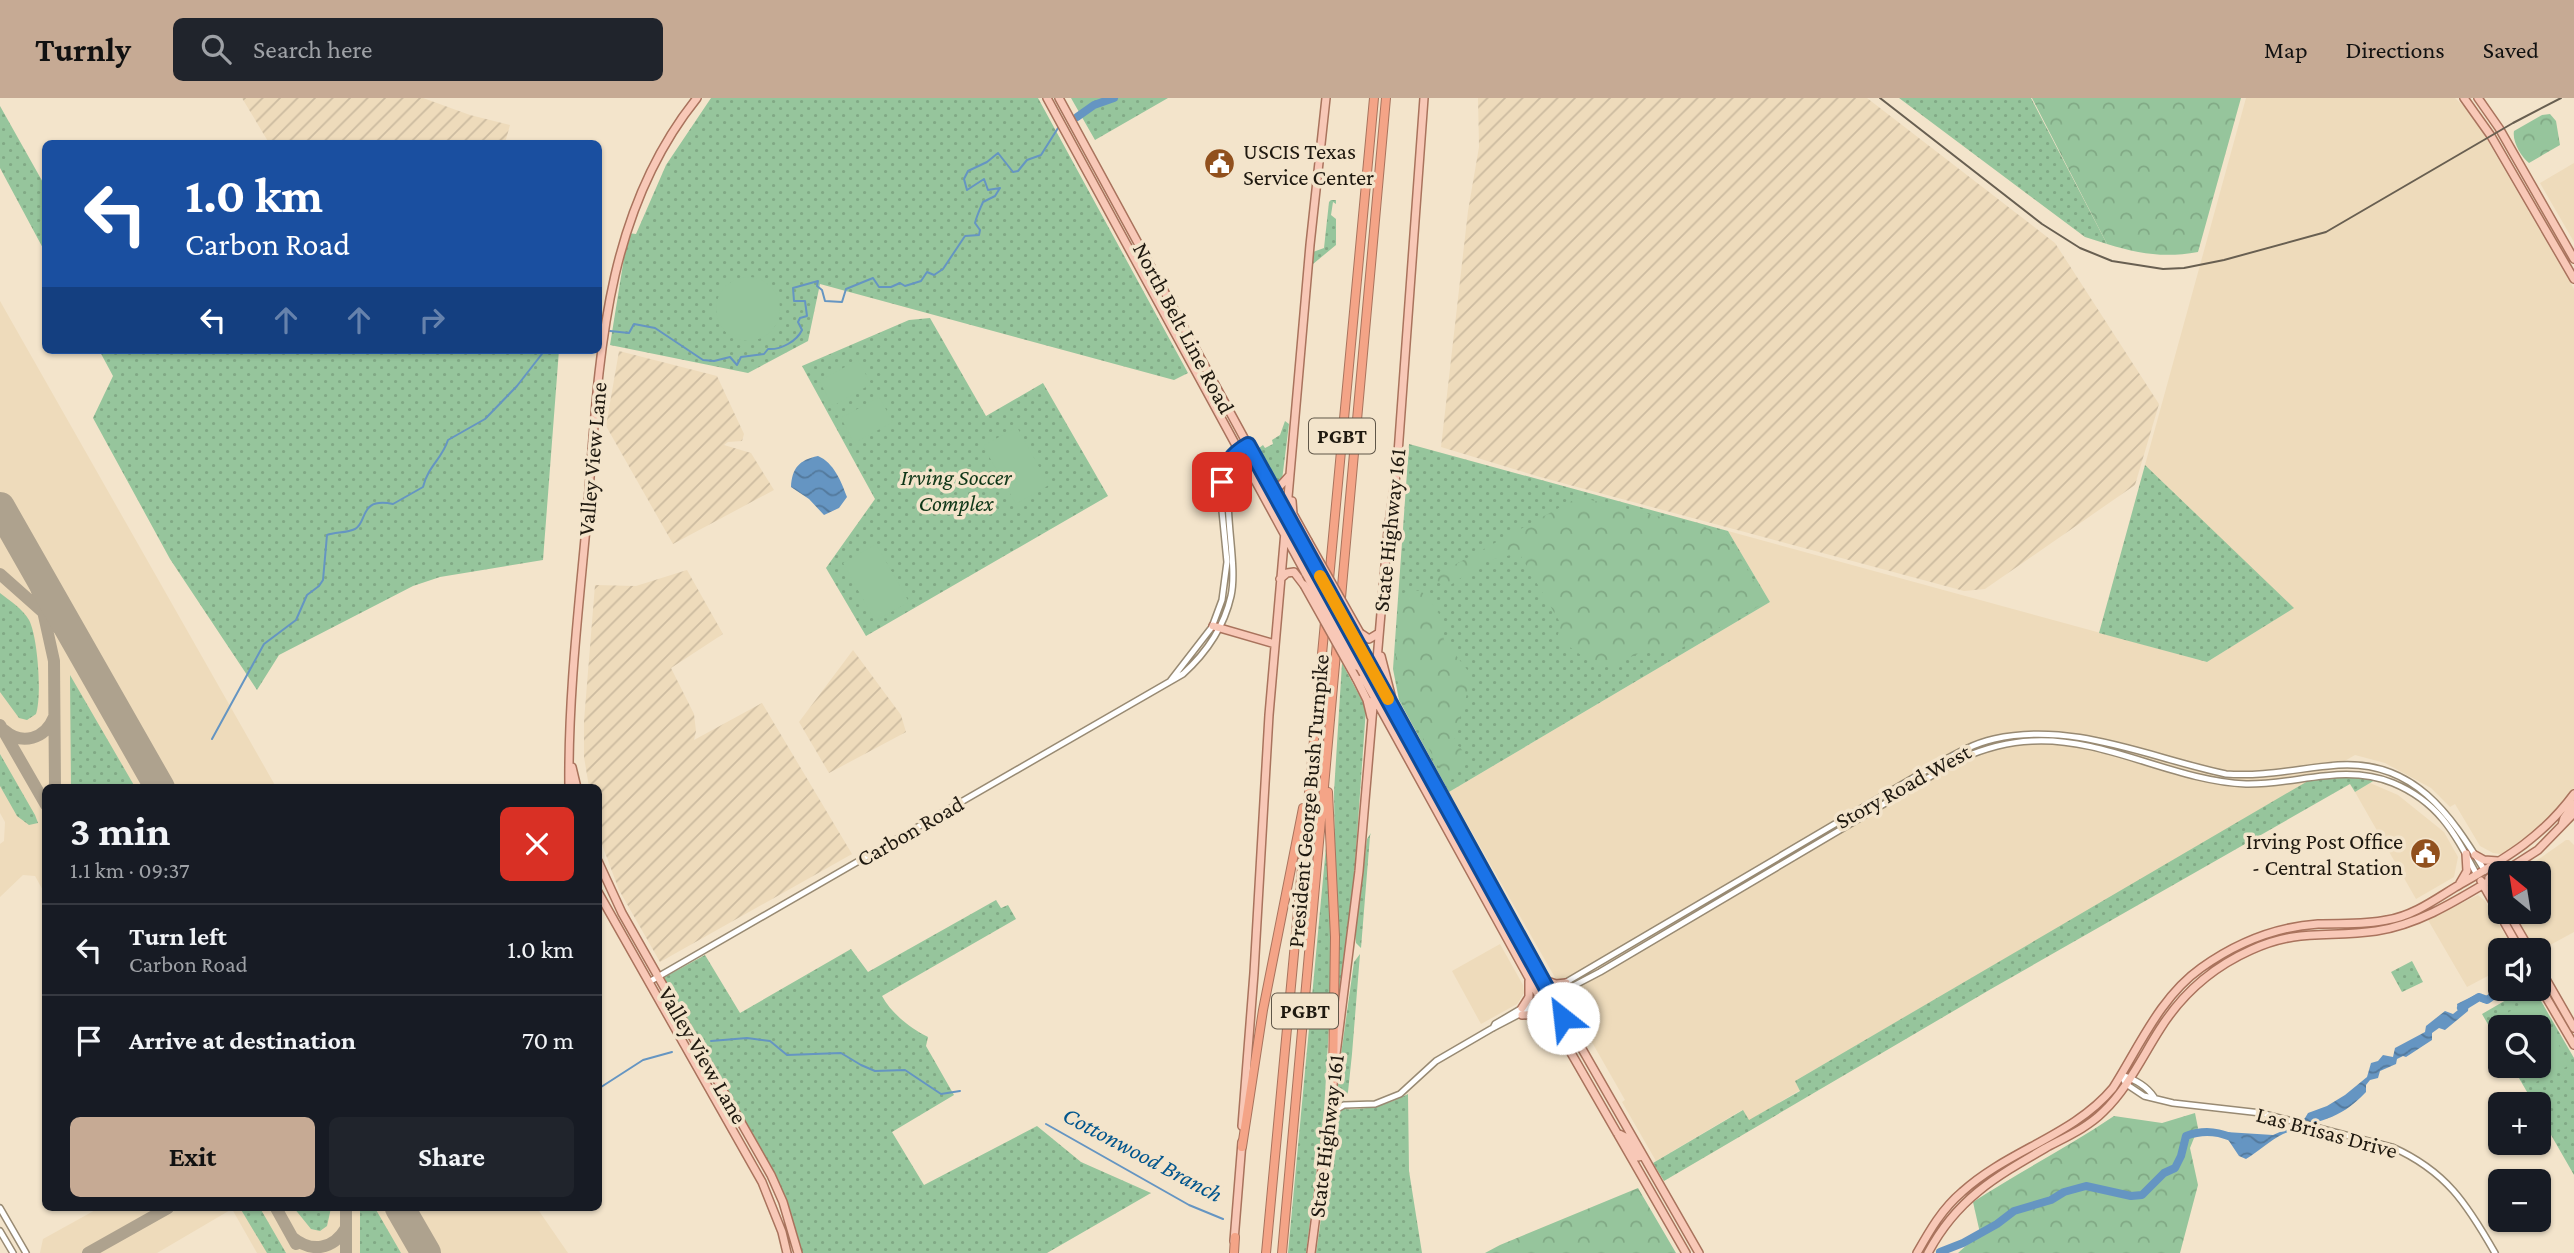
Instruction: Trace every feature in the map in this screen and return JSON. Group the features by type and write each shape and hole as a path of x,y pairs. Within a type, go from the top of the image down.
{"highway":[{"name":"President George Bush Turnpike","path":"1266,1253 1374,98"},
{"name":"President George Bush Turnpike","path":"1283,1253 1385,98"},
{"path":"1326,768 1335,937 1333,1079"},
{"path":"1242,1147 1265,999 1310,774"},
{"path":"1233,1253 1235,1237"}],"main road":[{"name":"Valley View Lane","path":"569,784 575,652 604,340 613,275 626,228 648,176 674,129 697,98"},
{"name":"North Belt Line Road","path":"1047,98 1526,974 1686,1253"},
{"name":"North Belt Line Road","path":"1059,98 1563,1018 1699,1253"},
{"path":"1235,1237 1280,579 1326,98"},
{"name":"State Highway 161","path":"1311,1253 1359,871 1388,531 1397,467 1424,98"},
{"path":"2464,98 2491,136 2574,279"},
{"path":"2478,98 2499,128 2574,259"},
{"path":"1231,478 1244,473 1253,477"},
{"path":"1269,485 1280,486 1290,476"},
{"path":"1288,490 1293,514 1360,634 1369,639 1379,634"},
{"path":"1280,579 1287,573 1294,572 1304,585 1367,700 1372,726 1380,722 1389,724"},
{"path":"1216,627 1275,643"},
{"path":"1378,643 1385,679 1397,716"},
{"name":"Valley View Lane","path":"569,757 576,784"},
{"path":"1430,799 1440,793"},
{"path":"1917,1253 1932,1226 1953,1199 1969,1185 2093,1110 2121,1076 2161,1010 2199,969 2226,951 2285,928 2390,920 2414,911 2506,859 2547,827 2574,794"},
{"path":"2563,826 2564,818 2574,804"},
{"path":"2521,861 2538,850 2574,813"},
{"path":"2456,887 2467,871 2466,854"},
{"path":"2475,855 2485,861 2506,859"},
{"name":"Valley View Lane","path":"602,870 622,913 771,1175 783,1202 797,1253"},
{"path":"2481,873 2521,938"},
{"path":"1928,1253 1940,1232 1972,1195 2002,1173 2082,1128 2101,1114 2129,1081 2159,1029 2193,987 2231,959 2284,938 2398,927 2422,918 2487,882"},
{"name":"Valley View Lane","path":"602,899 762,1182 782,1231 787,1253"},
{"path":"2284,938 2290,932 2311,929 2315,924"},
{"path":"2511,925 2516,938"},
{"path":"1526,974 1529,997 1522,1012 1540,1014 1552,1020"},
{"path":"1542,978 1553,984 1568,986 1563,1003 1563,1018"},
{"path":"2551,987 2574,1028"},
{"path":"2548,1001 2574,1045"},
{"path":"1616,1133 1625,1137 1638,1157 1642,1156"},
{"path":"1932,1226 1940,1232"},
{"path":"1927,1236 1935,1241"}],"street":[{"path":"1240,454 1249,449"},
{"name":"Carbon Road","path":"649,982 1183,674 1195,662 1231,595 1233,550 1228,498 1234,467 1240,454"},
{"name":"Carbon Road","path":"1216,627 1224,592 1226,551 1220,501 1222,482 1227,463 1240,454"},
{"path":"1226,551 1233,550"},
{"name":"Story Road West","path":"1344,1105 1375,1104 1392,1098 1409,1087 1436,1061 1887,801 1963,750 1991,740 2033,734 2065,734 2227,774 2249,776 2338,765 2356,765 2392,774 2407,781 2449,815 2475,855 2481,873"},
{"name":"Story Road West","path":"1568,986 1881,797 1975,753 1994,746 2032,741 2069,743 2223,782 2248,784 2338,773 2375,777 2427,798 2481,873"},
{"path":"2338,765 2338,773"},
{"path":"1881,797 1887,801"},
{"path":"2121,1076 2129,1081"},
{"name":"Las Brisas Drive","path":"2129,1081 2144,1096 2173,1103 2261,1113 2392,1147 2431,1167 2461,1197 2495,1253"},
{"path":"1326,1145 1333,1114 1344,1105 1332,1095"},
{"path":"0,1208 26,1253"},
{"path":"0,1231 13,1253"}],"shaded area":[{"path":"242,98 423,98 470,115 510,125 506,140 267,140"},
{"path":"1478,98 1867,98 2055,243 2159,404 2135,485 1985,589 1964,591 1540,477 1441,447 1468,211 1479,147"},
{"path":"2246,98 2455,98 2468,110 2482,131 2574,289 2574,788 2547,823 2513,849 2500,854 2493,853 2480,846 2455,804 2450,807 2431,788 2385,763 2355,755 1795,1081 1800,1090 1749,1121 1742,1110 1656,1161 1622,1102 1625,1100 1449,792 1770,602 1728,531 2207,662 2293,608 2145,465"},
{"path":"2574,163 2574,242 2540,183"},
{"path":"0,301 274,784 42,784 42,889 35,876 23,875 0,897 0,844 4,841 5,822 0,813"},
{"path":"619,351 717,376 744,434 742,441 724,445 751,453 774,490 673,544 606,426"},
{"path":"687,570 723,634 671,668 694,714 694,740 762,703 852,854 660,962 619,890 602,845 602,784 588,784 584,757 584,721 595,585 636,586"},
{"path":"853,650 901,715 906,732 829,773 799,722"},
{"path":"2370,783 2398,795 2444,832 2458,857 2454,877 2416,899 2355,792"},
{"path":"2566,840 2574,845 2574,932 2551,944 2551,938 2528,938 2521,924 2552,924 2552,861 2536,861"},
{"path":"2478,895 2485,901 2488,906 2488,924 2499,924 2507,938 2488,938 2488,976 2467,987 2428,920"},
{"path":"1500,944 1523,985 1524,993 1517,1004 1481,1024 1452,971"},
{"path":"94,1211 229,1211 157,1253 40,1253 43,1239"},
{"path":"233,1211 539,1211 568,1253 257,1253"}],"green space":[{"path":"711,98 1038,98 1188,373 1174,380 820,284 808,341 748,373 610,345 628,233 636,234 666,165"},
{"path":"1071,98 1168,98 1095,140"},
{"path":"1899,98 2031,98 2107,244 2085,237"},
{"path":"2032,98 2241,98 2198,252 2152,254 2107,244"},
{"path":"0,106 42,181 42,246 0,168"},
{"path":"2550,114 2556,121 2560,145 2529,163 2518,148 2514,131 2542,115"},
{"path":"1331,200 1336,200 1336,204 1333,202 1331,215 1336,219 1336,245 1313,264 1313,252 1324,248"},
{"path":"742,277 754,277 771,286 778,297 778,321 771,332 754,341 742,341 730,336 721,327 716,315 716,303 721,291 730,282"},
{"name":"Irving Soccer Complex","path":"930,318 986,416 1043,383 1108,496 866,636 826,568 875,499 802,366 909,320"},
{"path":"101,354 559,354 543,560 440,577 413,586 279,655 257,690 170,559 93,418 113,376"},
{"path":"858,360 871,384 833,406 819,381"},
{"path":"879,397 893,422 854,443 841,418"},
{"path":"1285,421 1289,424 1282,480 1275,483 1255,451 1263,445 1265,448 1273,444 1272,440 1280,435"},
{"path":"1017,427 1049,485 1016,504 983,446"},
{"path":"1409,444 1728,531 1770,602 1449,792 1399,700 1393,669"},
{"path":"2145,465 2294,608 2207,662 2099,633"},
{"path":"1579,497 1726,533 1766,602 1678,650 1647,650 1614,664 1592,663 1557,638 1561,624 1519,553 1486,561 1449,586 1435,580 1434,576"},
{"path":"876,544 909,602 875,621 843,563"},
{"path":"1409,590 1421,591 1438,610 1444,640 1472,676 1453,743 1460,747 1468,760 1451,777 1444,776 1402,700 1395,670 1399,596"},
{"path":"0,593 26,616 35,639 38,705 36,714 27,720 19,718 0,692"},
{"path":"1342,663 1366,708 1354,879 1339,993 1334,792"},
{"path":"70,675 133,784 71,784"},
{"path":"0,754 38,823 29,825 17,816 0,786"},
{"path":"2336,775 2375,780 2355,792 2350,784 1991,989 1664,1181 1653,1163 1743,1110 1749,1120 1800,1091 1795,1081 2313,778"},
{"path":"1371,833 1361,948 1356,943 1355,934 1367,839"},
{"path":"1327,836 1333,956 1324,1112 1306,1253 1288,1253"},
{"path":"996,900 1001,908 1008,905 1016,919 882,996 902,1020 928,1037 926,1046 954,1095 892,1132 924,1185 1037,1126 1081,1162 1151,1193 1047,1253 801,1253 786,1200 663,978 705,955 740,1013 851,949 868,972"},
{"path":"1360,954 1348,1092 1344,1101 1338,1097 1336,1090 1354,962"},
{"path":"2412,961 2423,982 2402,992 2391,972"},
{"path":"2504,1001 2541,1001 2549,1015 2488,1015 2488,1024 2482,1014"},
{"path":"2534,1001 2542,1015 2503,1015"},
{"path":"2551,1018 2574,1058 2574,1175 2551,1135 2551,1092 2527,1092 2519,1078 2551,1078"},
{"path":"2551,1031 2570,1065 2551,1074"},
{"path":"2529,1078 2544,1078 2532,1084"},
{"path":"1408,1094 1409,1171 1422,1253 1316,1253 1336,1116 1342,1109 1376,1106"},
{"path":"2195,1113 2198,1128 2190,1148 2198,1185 2180,1253 1958,1253 1980,1233 1973,1202 2114,1116 2162,1123"},
{"path":"1638,1188 1676,1253 1485,1253 1500,1245"},
{"path":"242,1211 262,1211 286,1253 267,1253"},
{"path":"296,1211 330,1211 327,1226 320,1231 311,1229"},
{"path":"360,1211 377,1211 401,1253 360,1253"}],"water":[{"path":"818,456 833,468 847,497 839,508 824,515 809,499 791,487 798,466"},
{"path":"2479,993 2485,998 2488,996 2488,1001 2484,1003 2473,997 2469,1001 2468,1011 2445,1030 2439,1028 2432,1033 2432,1040 2406,1057 2397,1059 2396,1064 2380,1071 2378,1078 2370,1080 2366,1085 2366,1092 2356,1102 2336,1115 2283,1134 2246,1159 2239,1156 2227,1138 2232,1134 2210,1135 2210,1131 2273,1135 2289,1128 2308,1113 2345,1095 2367,1077 2371,1063 2378,1061 2383,1055 2393,1057 2395,1048 2425,1032 2426,1026 2445,1011 2453,1014 2458,1010 2457,1004"}],"waterway":[{"path":"1077,117 1094,105 1114,98"},
{"path":"610,331 629,333 634,324 655,328 703,360 714,361 730,357 737,365 741,357 764,354 768,349 783,346 800,334 802,330 798,322 800,318 807,316 805,301 794,301 793,288 818,281 817,286 822,290 825,301 842,302 846,289 873,278 879,287 891,287 900,283 905,286 921,281 927,272 934,275 943,269 965,236 979,235 980,230 975,223 983,202 995,196 1000,188 988,190 984,179 967,190 964,179 968,171 998,153 1013,172 1018,171 1027,160 1041,155 1058,128"},
{"path":"212,739 264,644 296,620 307,595 323,580 327,535 355,529 369,507 374,504 393,504 423,487 428,473 448,440 485,419 517,386 542,354"},
{"name":"Cottonwood Branch","path":"2461,1008 2479,997 2488,999"},
{"name":"Cottonwood Branch","path":"711,1041 747,1038 770,1041 787,1055 841,1053 875,1071 905,1070 941,1094 960,1091"},
{"name":"Cottonwood Branch","path":"602,1086 643,1060 672,1052"},
{"name":"Cottonwood Branch","path":"1046,1124 1189,1205 1223,1219"},
{"name":"Cottonwood Branch","path":"1940,1252 1963,1243 2014,1211 2051,1200 2064,1192 2086,1186 2131,1196 2142,1195 2164,1173 2175,1168 2186,1136 2213,1132 2238,1140"}],"taxiway":[{"path":"18,538 41,602 54,661 55,784"},
{"path":"0,574 53,621 99,680"},
{"path":"4,730 18,738 32,738 45,731 54,717"},
{"path":"0,725 42,798"},
{"path":"88,1253 163,1211"},
{"path":"278,1211 296,1244"},
{"path":"346,1211 346,1253"},
{"path":"292,1237 307,1245 321,1247 335,1241 346,1228"},
{"path":"421,1245 424,1253"}],"runway":[{"path":"0,507 158,784"},
{"path":"402,1211 426,1253"}],"tram line":[{"path":"1880,98 2042,224 2080,248 2112,261 2163,269 2224,260 2326,232 2561,98"}],"slow traffic":[{"path":"1320,576 1388,699"}],"place":[{"name":"USCIS Texas Service Center","path":"1220,164"},
{"name":"Irving Post Office - Central Station","path":"2426,854"}],"route":[{"path":"1222,482 1227,463 1238,450 1248,445 1563,1018"}]}
